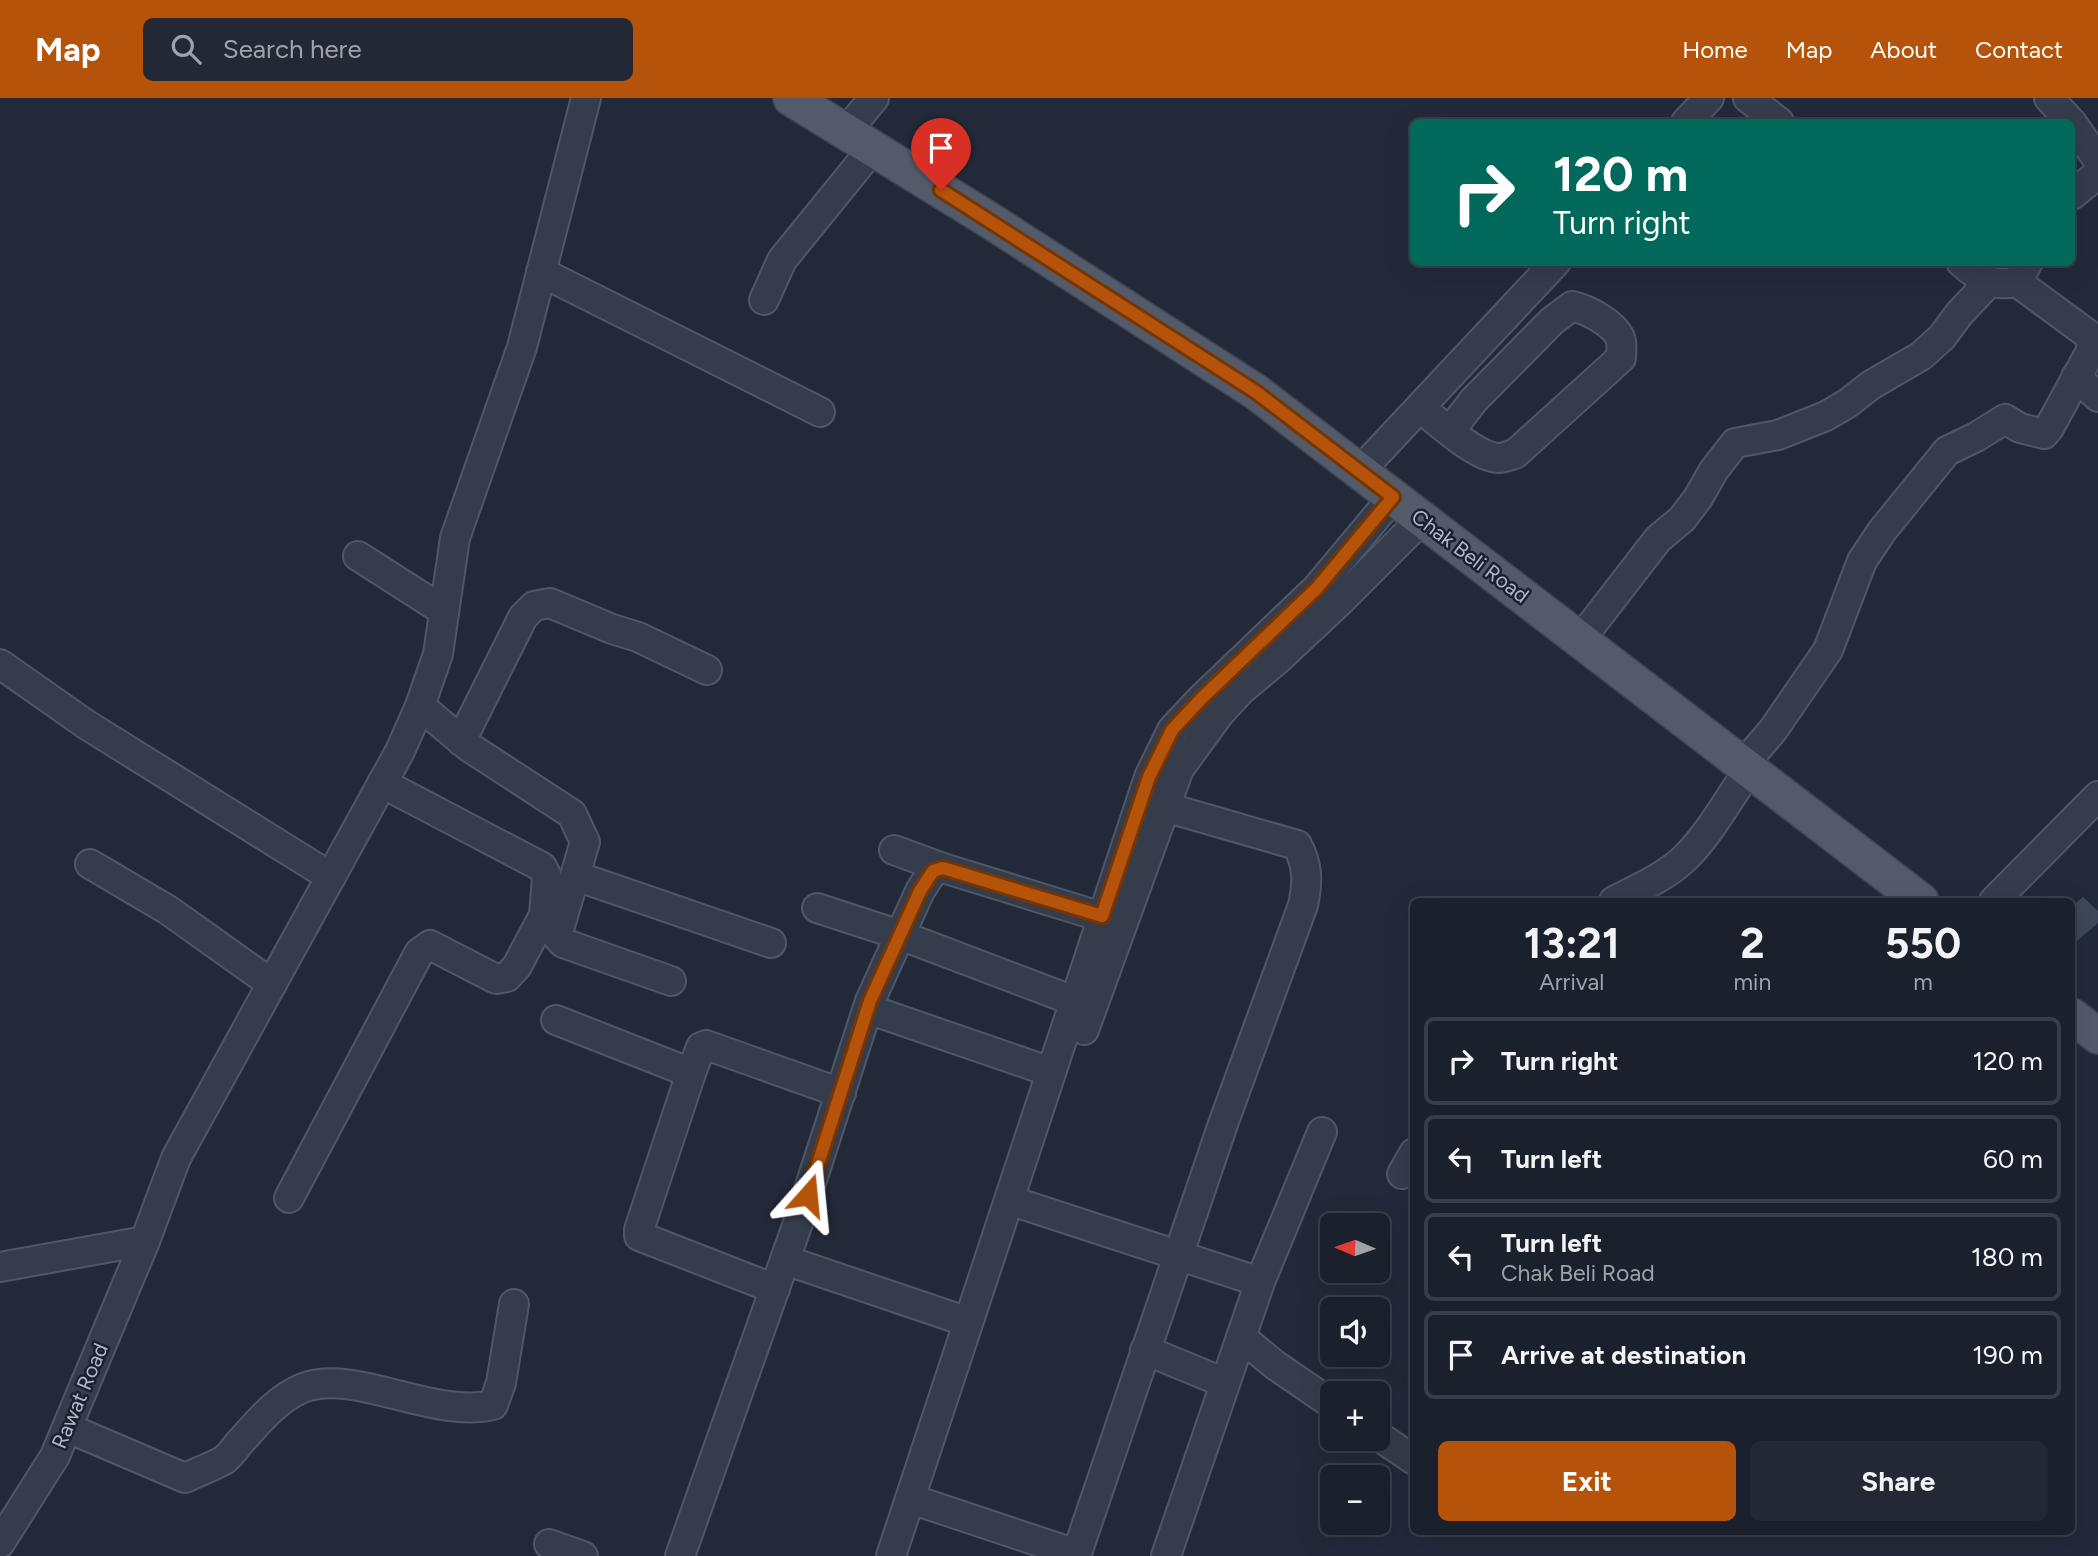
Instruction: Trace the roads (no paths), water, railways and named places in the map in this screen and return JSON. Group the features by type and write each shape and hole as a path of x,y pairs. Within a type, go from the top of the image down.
{"main road":[{"name":"Chak Beli Road","path":"791,98 986,218 1256,392 1917,898"},
{"path":"2075,1018 2098,1036"}],"street":[{"name":"Rawat Road","path":"0,1542 55,1456 68,1429 176,1158 383,783 420,706 438,654 455,538 522,347 586,98"},
{"path":"764,300 782,260 860,140 874,98"},
{"path":"1689,119 1709,98"},
{"path":"1748,98 1775,119"},
{"path":"2049,98 2068,119"},
{"path":"2075,127 2098,160"},
{"path":"2075,193 2098,174"},
{"path":"1360,471 1552,266"},
{"path":"1620,898 1662,875 1684,859 1707,830 1746,767 1828,650 1862,561 1890,521 1947,451 1976,438 2005,419 2020,428 2044,434 2092,349 2090,335 2012,275 1982,280 1966,266"},
{"path":"541,272 820,412"},
{"path":"1580,640 1658,539 1682,519 1735,443 1778,435 1848,404 1871,385 1921,356 1942,337 1959,314 2012,275"},
{"path":"1420,408 1450,431 1486,455 1498,458 1515,454 1621,358 1621,340 1617,332 1586,309 1572,306 1552,321 1474,400 1450,431"},
{"path":"2076,377 2098,397"},
{"path":"909,1556 1051,1072 1149,777 1172,730 1317,588 1393,497"},
{"path":"891,1556 968,1322 1024,1205 1179,769 1212,723 1240,691 1338,603 1422,519"},
{"path":"358,556 444,611"},
{"path":"461,741 523,617 534,606 550,603 638,637 707,670"},
{"path":"0,664 87,725 331,877"},
{"path":"420,706 461,741 572,814 585,842 557,936 563,943 671,981"},
{"path":"289,1198 419,953 430,944 496,979 507,977 517,966 544,915 547,877 542,867 383,783"},
{"path":"1997,898 2098,796"},
{"path":"926,1504 1076,1555 1178,1255 1303,905 1308,883 1304,858 1297,845 1165,807"},
{"path":"894,850 943,868 1102,916"},
{"path":"90,864 168,910 272,984"},
{"path":"680,1556 785,1260 868,1009 920,891 933,871 943,868"},
{"path":"576,876 771,943"},
{"path":"817,908 900,935 1074,1001"},
{"path":"868,1009 1051,1072"},
{"path":"556,1020 691,1073"},
{"path":"775,1289 639,1236 691,1073 702,1047 706,1045 841,1093"},
{"path":"1166,1556 1260,1282 1322,1132"},
{"path":"1024,1205 1260,1282"},
{"path":"0,1267 145,1241"},
{"path":"785,1260 968,1322"},
{"path":"68,1429 185,1478 225,1459 274,1406 303,1388 334,1384 366,1388 456,1408 476,1409 493,1405 501,1383 514,1304"},
{"path":"1241,1337 1275,1365 1320,1396"},
{"path":"1146,1350 1225,1383"},
{"path":"1390,1444 1410,1457"},
{"path":"0,1542 18,1556"},
{"path":"549,1544 583,1556"}]}
